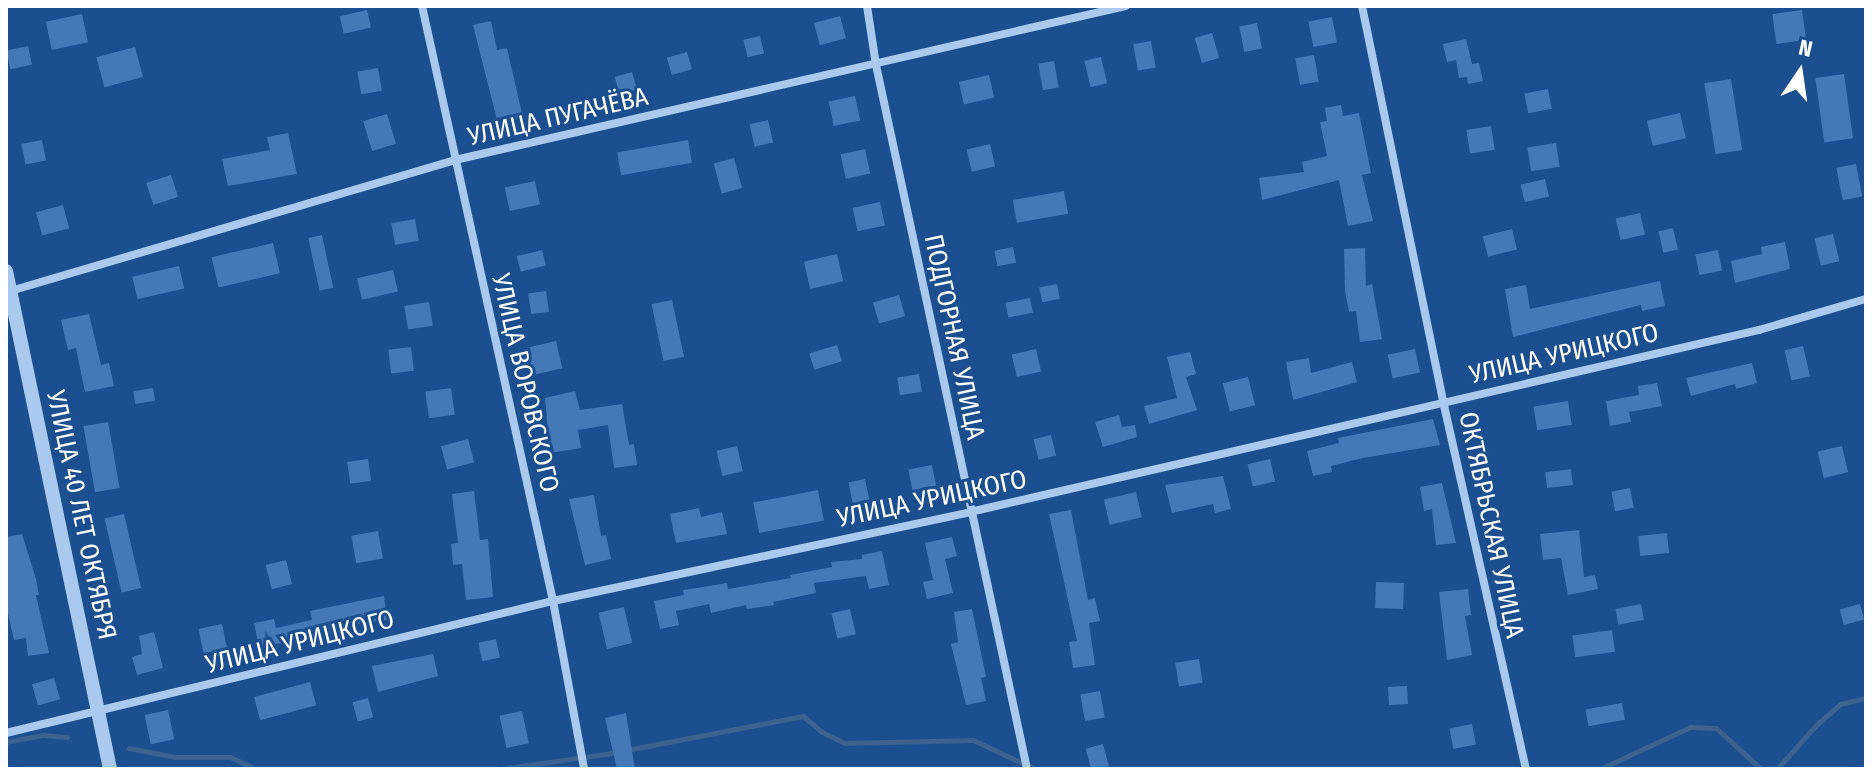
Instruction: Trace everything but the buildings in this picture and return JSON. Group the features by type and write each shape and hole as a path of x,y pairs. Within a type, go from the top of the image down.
{"street":[{"name":"УЛИЦА ВОРОВСКОГО","path":"422,6 553,601 584,769"},
{"name":"ПОДГОРНАЯ УЛИЦА","path":"867,6 876,65 1027,769"},
{"name":"УЛИЦА ПУГАЧЁВА","path":"8,292 455,160 1126,6"},
{"name":"ОКТЯБРЬСКАЯ УЛИЦА","path":"1362,6 1443,401 1526,769"},
{"name":"УЛИЦА 40 ЛЕТ ОКТЯБРЯ","path":"6,271 110,769"},
{"name":"УЛИЦА УРИЦКОГО","path":"6,733 553,601 970,512 1759,330 1866,299"}],"waterway":[{"path":"1777,769 1815,726 1840,704 1866,698"},
{"path":"500,769 606,754 803,716 822,732 845,743 973,740 1035,769"},
{"path":"1600,769 1690,727 1716,728 1761,769"},
{"path":"6,742 43,735 67,737"},
{"path":"129,748 175,757 230,757 256,769"}]}
